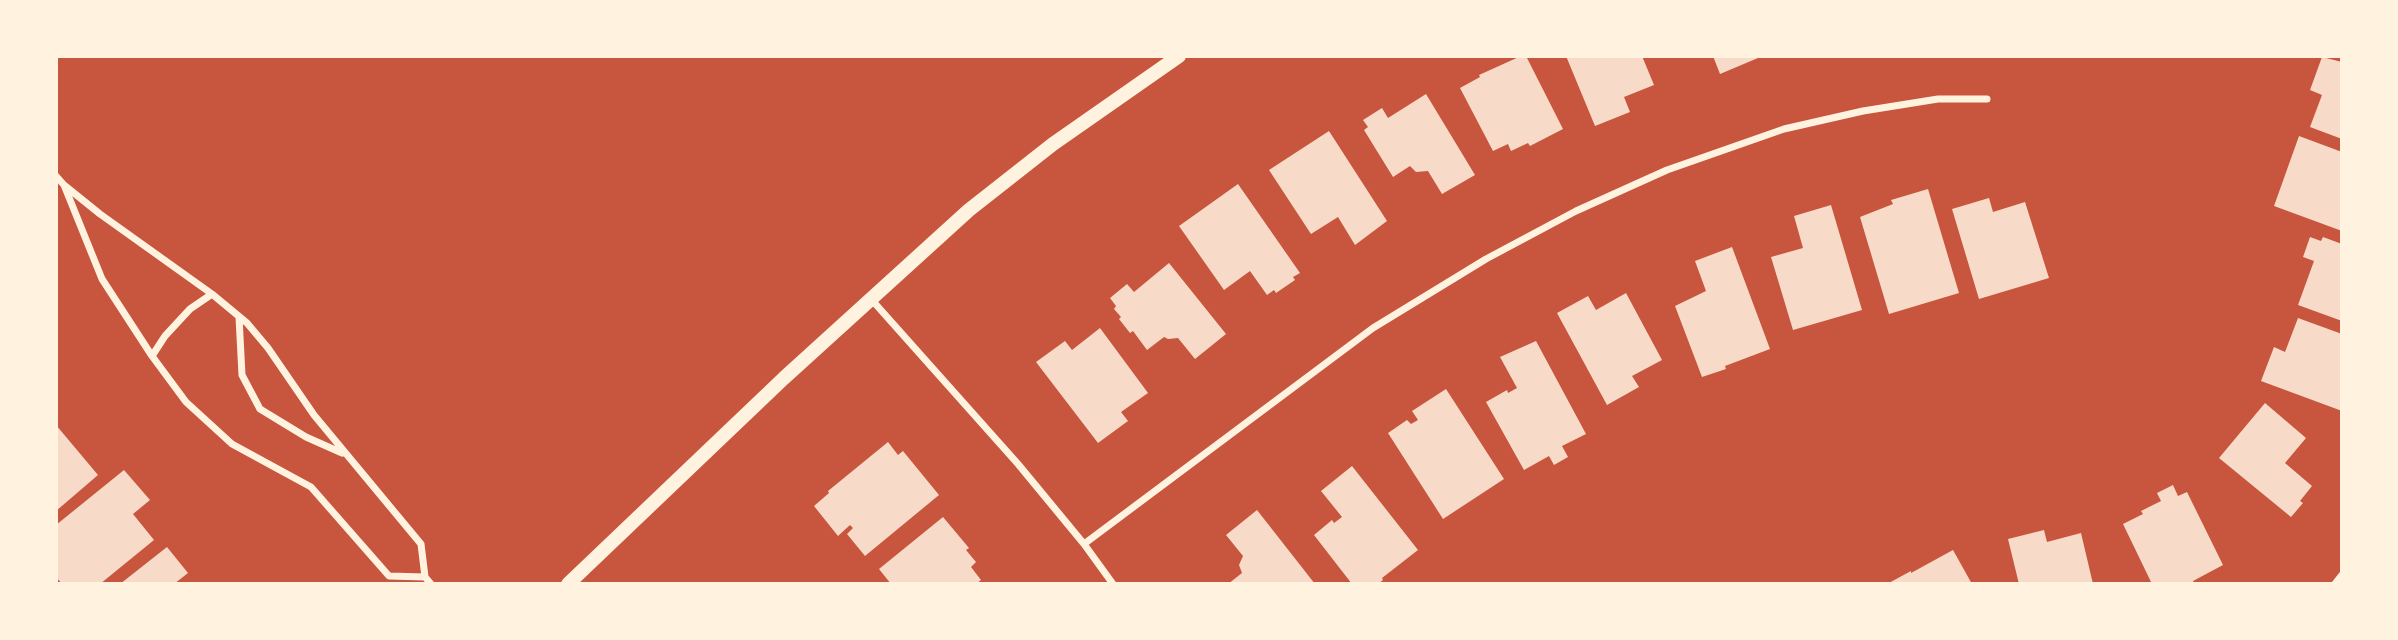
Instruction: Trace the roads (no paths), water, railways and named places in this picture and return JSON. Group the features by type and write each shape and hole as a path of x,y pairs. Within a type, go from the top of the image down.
{"main road":[{"path":"568,584 906,264 969,210 1054,144 1179,56"}],"street":[{"path":"1084,544 1373,328 1486,259 1576,211 1667,170 1784,129 1863,111 1938,99 1987,99"},
{"path":"56,176 64,185 212,294 239,317 268,348 345,455 421,544 428,581 389,576 311,487 232,444 186,402 152,356 103,279 64,185"},
{"path":"152,356 165,335 191,309 212,294"},
{"path":"871,299 1018,464 1113,584"},
{"path":"239,317 242,375 260,409 306,438 345,455"},
{"path":"2335,584 2342,575"}]}
